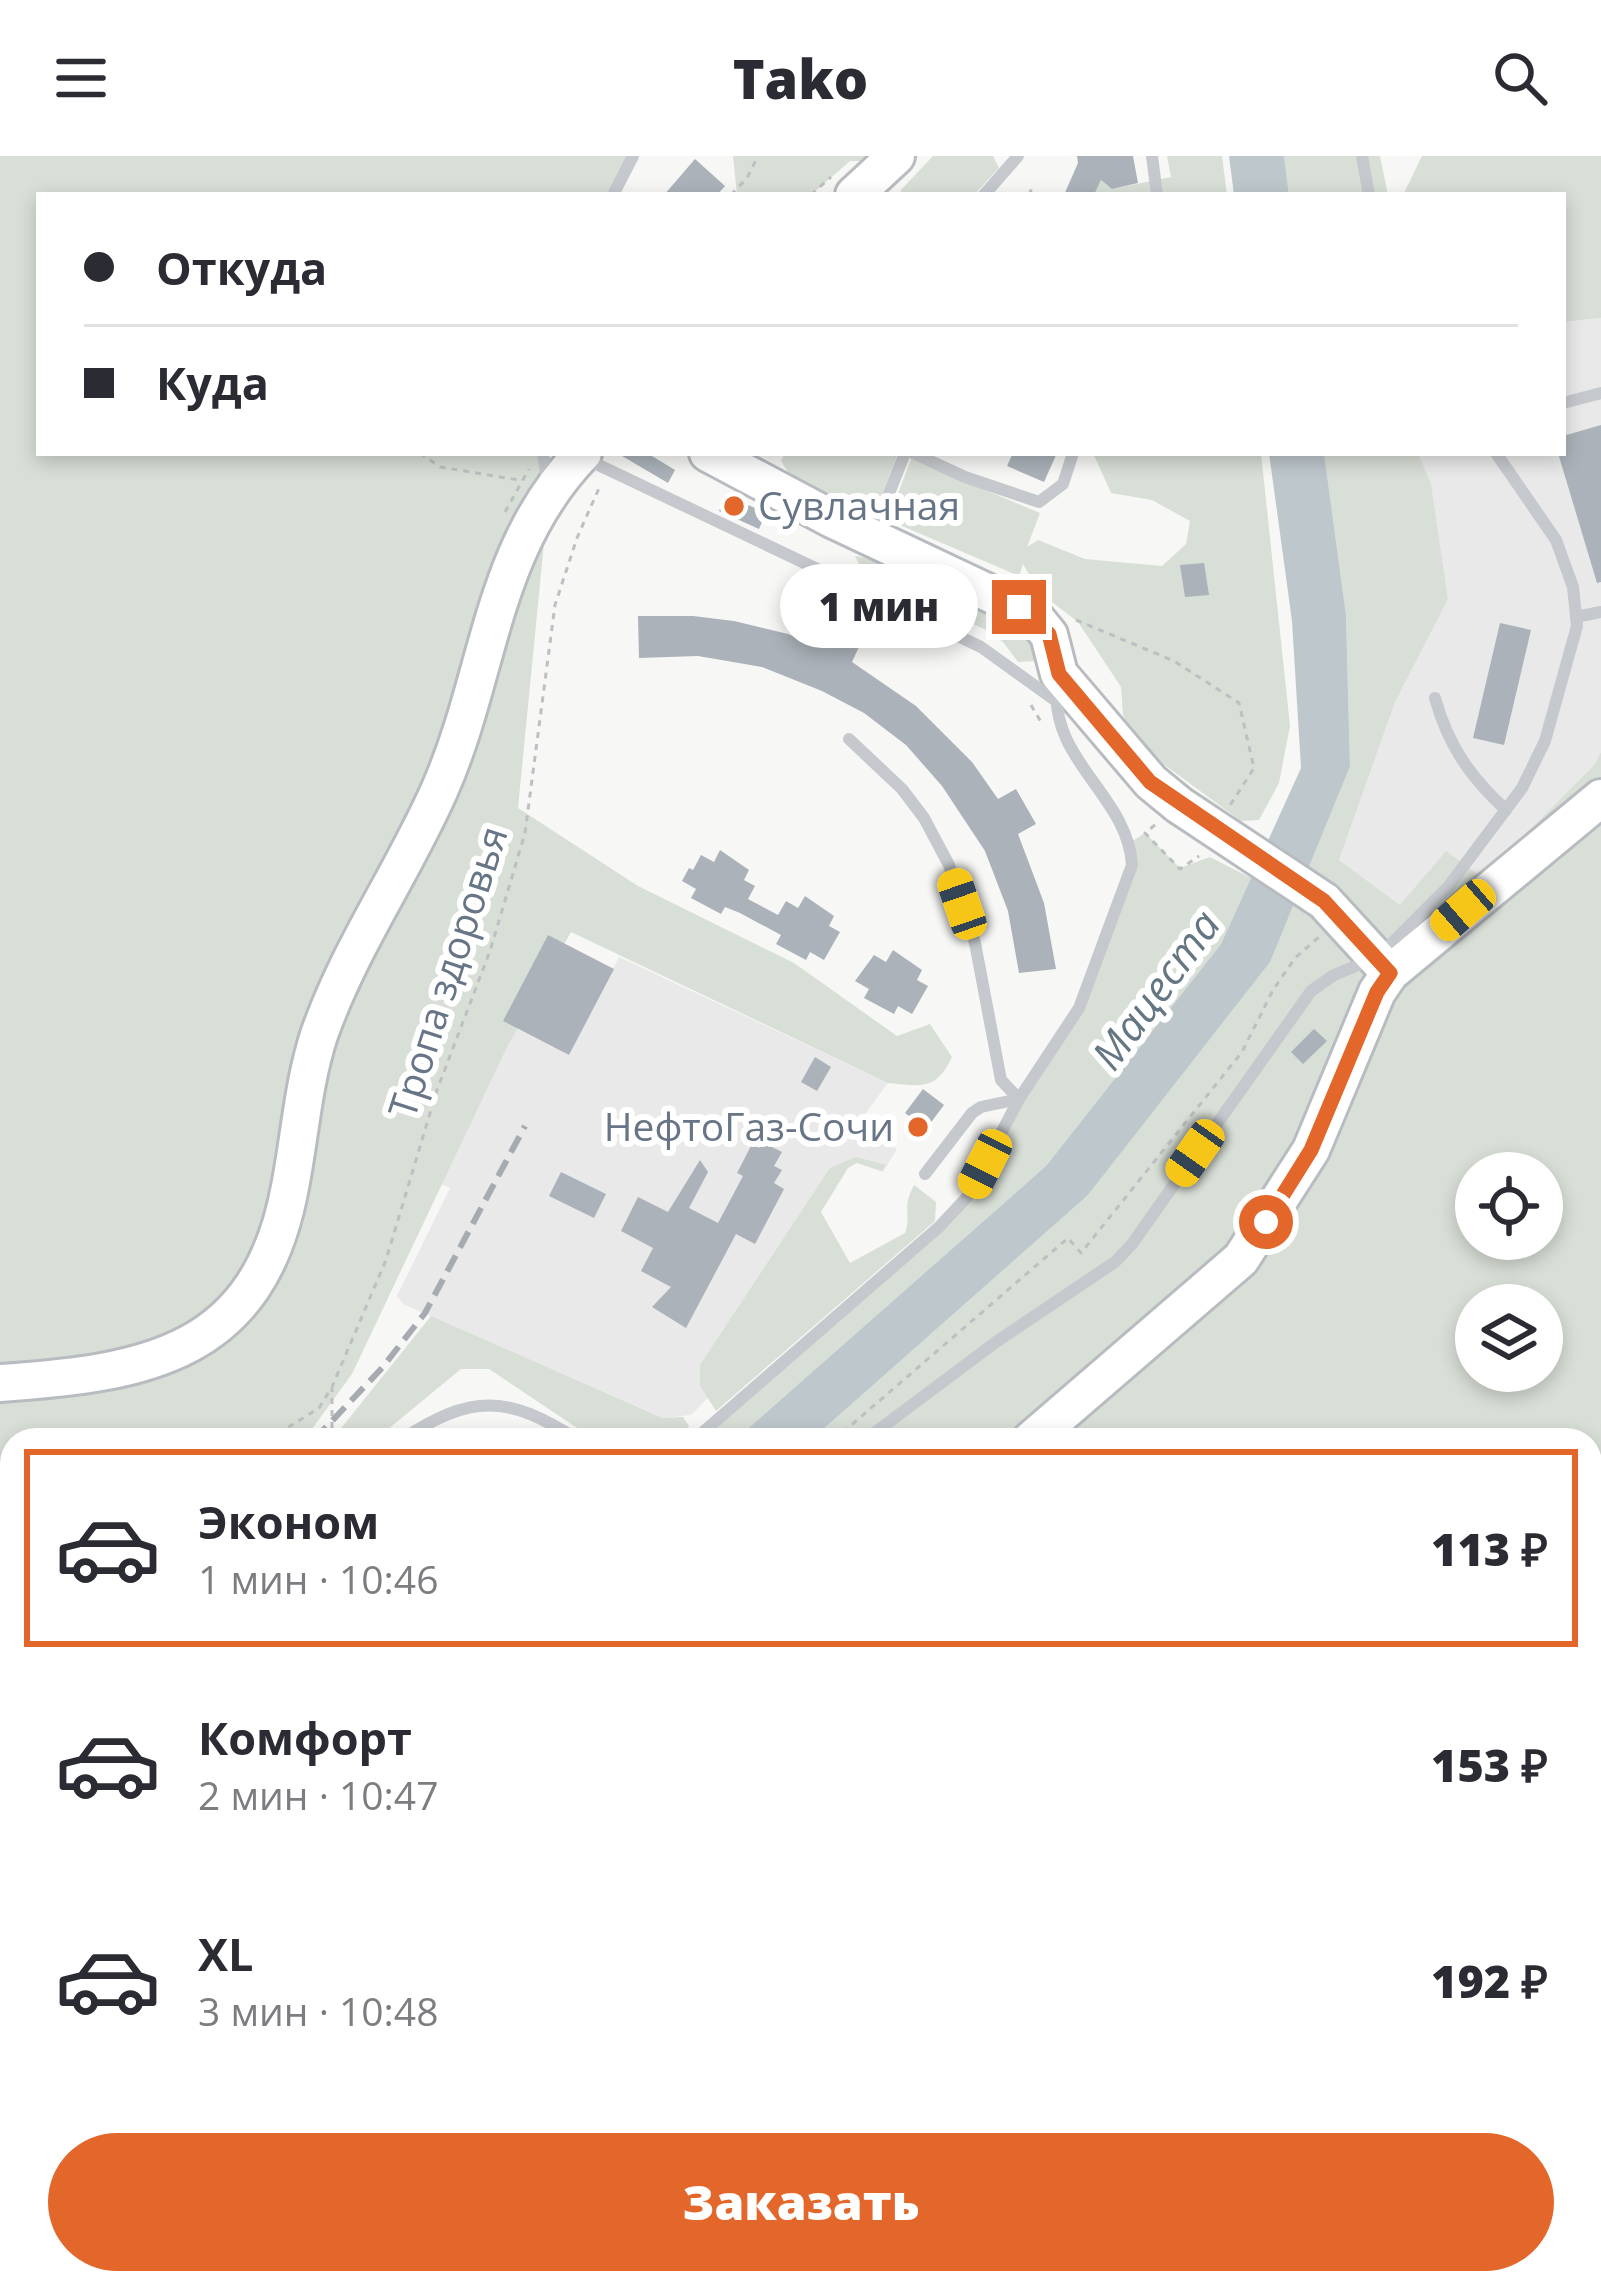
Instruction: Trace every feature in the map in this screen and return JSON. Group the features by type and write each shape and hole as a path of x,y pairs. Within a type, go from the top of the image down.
{"street":[{"path":"868,190 896,156"},
{"path":"714,456 1030,614 1049,634 1057,688 1150,782 1168,814 1323,913 1384,965"},
{"path":"0,1383 82,1378 158,1361 215,1327 260,1279 278,1240 319,1038 344,973 458,744 535,486 577,461"},
{"path":"1045,1428 1240,1259 1311,1150 1384,965 1601,798"}],"lane":[{"path":"615,192 633,156"},
{"path":"987,192 1018,156"},
{"path":"1152,156 1157,192"},
{"path":"1362,156 1368,192"},
{"path":"1566,402 1601,393"},
{"path":"871,537 908,456"},
{"path":"916,456 1039,502 1064,484 1072,456"},
{"path":"881,1428 1114,1262 1132,1244 1311,991 1334,974 1384,965 1506,811 1545,740 1576,617 1573,587 1556,540 1498,456"},
{"path":"577,461 981,647 1057,688 1061,731 1085,776 1131,842 1132,865 1079,1008 1019,1099 968,1196 939,1227 708,1428"},
{"path":"1576,617 1601,612"},
{"path":"1435,698 1447,739 1477,784 1506,811"},
{"path":"849,739 902,789 949,865 975,943 1001,1080 1019,1099"},
{"path":"925,1174 972,1113 1019,1099"},
{"path":"418,1428 436,1416 480,1403 529,1412 557,1428"}],"path":[{"path":"734,192 758,156"},
{"path":"1030,192 1032,188"},
{"path":"424,456 440,467 535,486"},
{"name":"Тропа здоровья","path":"292,1428 319,1408 332,1387 386,1260 436,1090 490,951 525,833 555,605 577,538 577,461"},
{"path":"1174,661 1239,703 1254,768 1230,806"},
{"path":"1023,692 1043,724"},
{"path":"1168,814 1145,832 1180,868 1195,862 1206,843"},
{"path":"848,1428 1068,1238 1081,1253 1241,1052 1295,958 1319,938 1323,913"},
{"path":"332,1387 332,1428"}],"shaded area":[{"path":"0,156 633,156 615,192 36,192 36,456 543,456 549,492 518,808 638,886 794,963 897,1036 930,1024 952,1057 940,1076 926,1084 888,1083 571,932 506,1049 352,1374 313,1428 0,1428"},
{"path":"733,156 896,156 890,161 850,161 814,192 737,192"},
{"path":"933,156 993,156 999,168 977,192 900,191"},
{"path":"1167,156 1222,156 1227,192 1095,192 1101,180 1112,189 1171,177"},
{"path":"1229,156 1284,156 1289,192 1234,192"},
{"path":"1284,156 1380,156 1387,192 1289,192"},
{"path":"1422,156 1601,156 1601,318 1566,322 1566,192 1404,192"},
{"path":"1601,318 1601,752 1594,765 1483,879 1465,865 1400,905 1339,860 1395,701 1448,599 1431,485 1419,456 1566,456 1566,322"},
{"path":"784,456 897,456 874,515 791,477 781,461"},
{"path":"1094,456 1261,456 1290,726 1279,783 1259,820 1241,821 1136,744 1123,715 1121,687 1078,622 1040,593 1023,564 1019,576 888,520 911,459 1040,513 1027,547 1038,540 1085,559 1162,566 1186,544 1190,521 1152,500 1111,493"},
{"path":"1269,456 1324,456 1346,615 1350,766 1270,962 1087,1196 825,1428 749,1428 1046,1166 1221,944 1301,768 1292,621"},
{"path":"1324,456 1419,456 1431,484 1448,599 1395,702 1339,860 1400,905 1446,851 1483,878 1594,765 1601,752 1601,1428 825,1428 1087,1196 1350,766 1346,615"},
{"path":"855,556 927,578 1003,616 1043,643 1037,661 1018,662 1003,642 984,629 865,576"},
{"path":"1145,833 1180,868 1210,857 1251,878 1221,944 1046,1166 749,1428 707,1428 968,1196 1079,1008 1132,865 1131,842"},
{"path":"619,957 888,1083 860,1121 861,1127 897,1149 883,1172 857,1163 847,1166 715,1391 691,1415 664,1418 403,1304 397,1296 450,1188 440,1184 492,1016 569,1055"},
{"path":"856,1157 886,1165 882,1171 857,1163 848,1168 821,1212 850,1263 905,1233 914,1185 936,1202 935,1221 716,1411 700,1386 700,1365 830,1168"},
{"path":"431,1316 663,1418 683,1417 689,1426 577,1428 489,1369 461,1369 390,1428 341,1428"}],"building":[{"path":"1077,156 1133,156 1138,183 1112,189 1101,180 1095,192 1065,192"},
{"path":"695,159 725,186 720,192 667,192"},
{"path":"1601,425 1601,582 1597,583 1559,456 1566,456 1566,435"},
{"path":"622,456 652,456 675,470 668,483"},
{"path":"1012,456 1056,456 1044,482 1007,466"},
{"path":"726,495 766,513 759,529 719,511"},
{"path":"1204,563 1209,595 1185,597 1180,565"},
{"path":"638,616 734,621 814,645 824,621 863,638 852,662 916,706 972,762 998,799 1016,789 1036,824 1018,834 1044,903 1056,969 1019,973 1008,911 985,851 942,786 906,745 864,713 762,667 698,656 639,658"},
{"path":"1500,623 1531,630 1504,745 1473,738"},
{"path":"720,850 749,870 744,880 755,886 748,899 778,915 786,901 798,908 805,896 834,916 829,926 840,932 824,960 810,952 806,960 776,944 781,935 740,913 725,907 721,914 691,898 696,889 682,881 689,868 693,870 701,855 714,862"},
{"path":"548,935 614,969 569,1055 503,1021"},
{"path":"893,950 922,970 917,980 928,986 912,1014 898,1006 894,1014 864,998 869,989 855,981 874,955 886,962"},
{"path":"1314,1029 1327,1041 1303,1064 1291,1052"},
{"path":"815,1057 831,1067 817,1091 801,1082"},
{"path":"923,1089 944,1105 926,1129 905,1113"},
{"path":"762,1142 782,1152 774,1166 782,1170 774,1183 784,1189 755,1244 736,1234 686,1328 652,1307 671,1287 641,1271 653,1248 621,1231 638,1197 668,1212 700,1160 708,1172 689,1208 718,1223 743,1176 737,1173 752,1144 759,1148"},
{"path":"561,1172 606,1194 594,1218 549,1196"}],"railway":[{"path":"325,1428 425,1313 525,1126"}],"place":[{"name":"Сувлачная","path":"734,506"},
{"name":"НефтоГаз-Сочи","path":"918,1127"}],"route":[{"path":"1019,607 1049,634 1059,674 1150,782 1324,901 1390,973 1377,992 1311,1150 1266,1222"}],"water label":[{"name":"Мацеста","path":"1156,990"}]}
